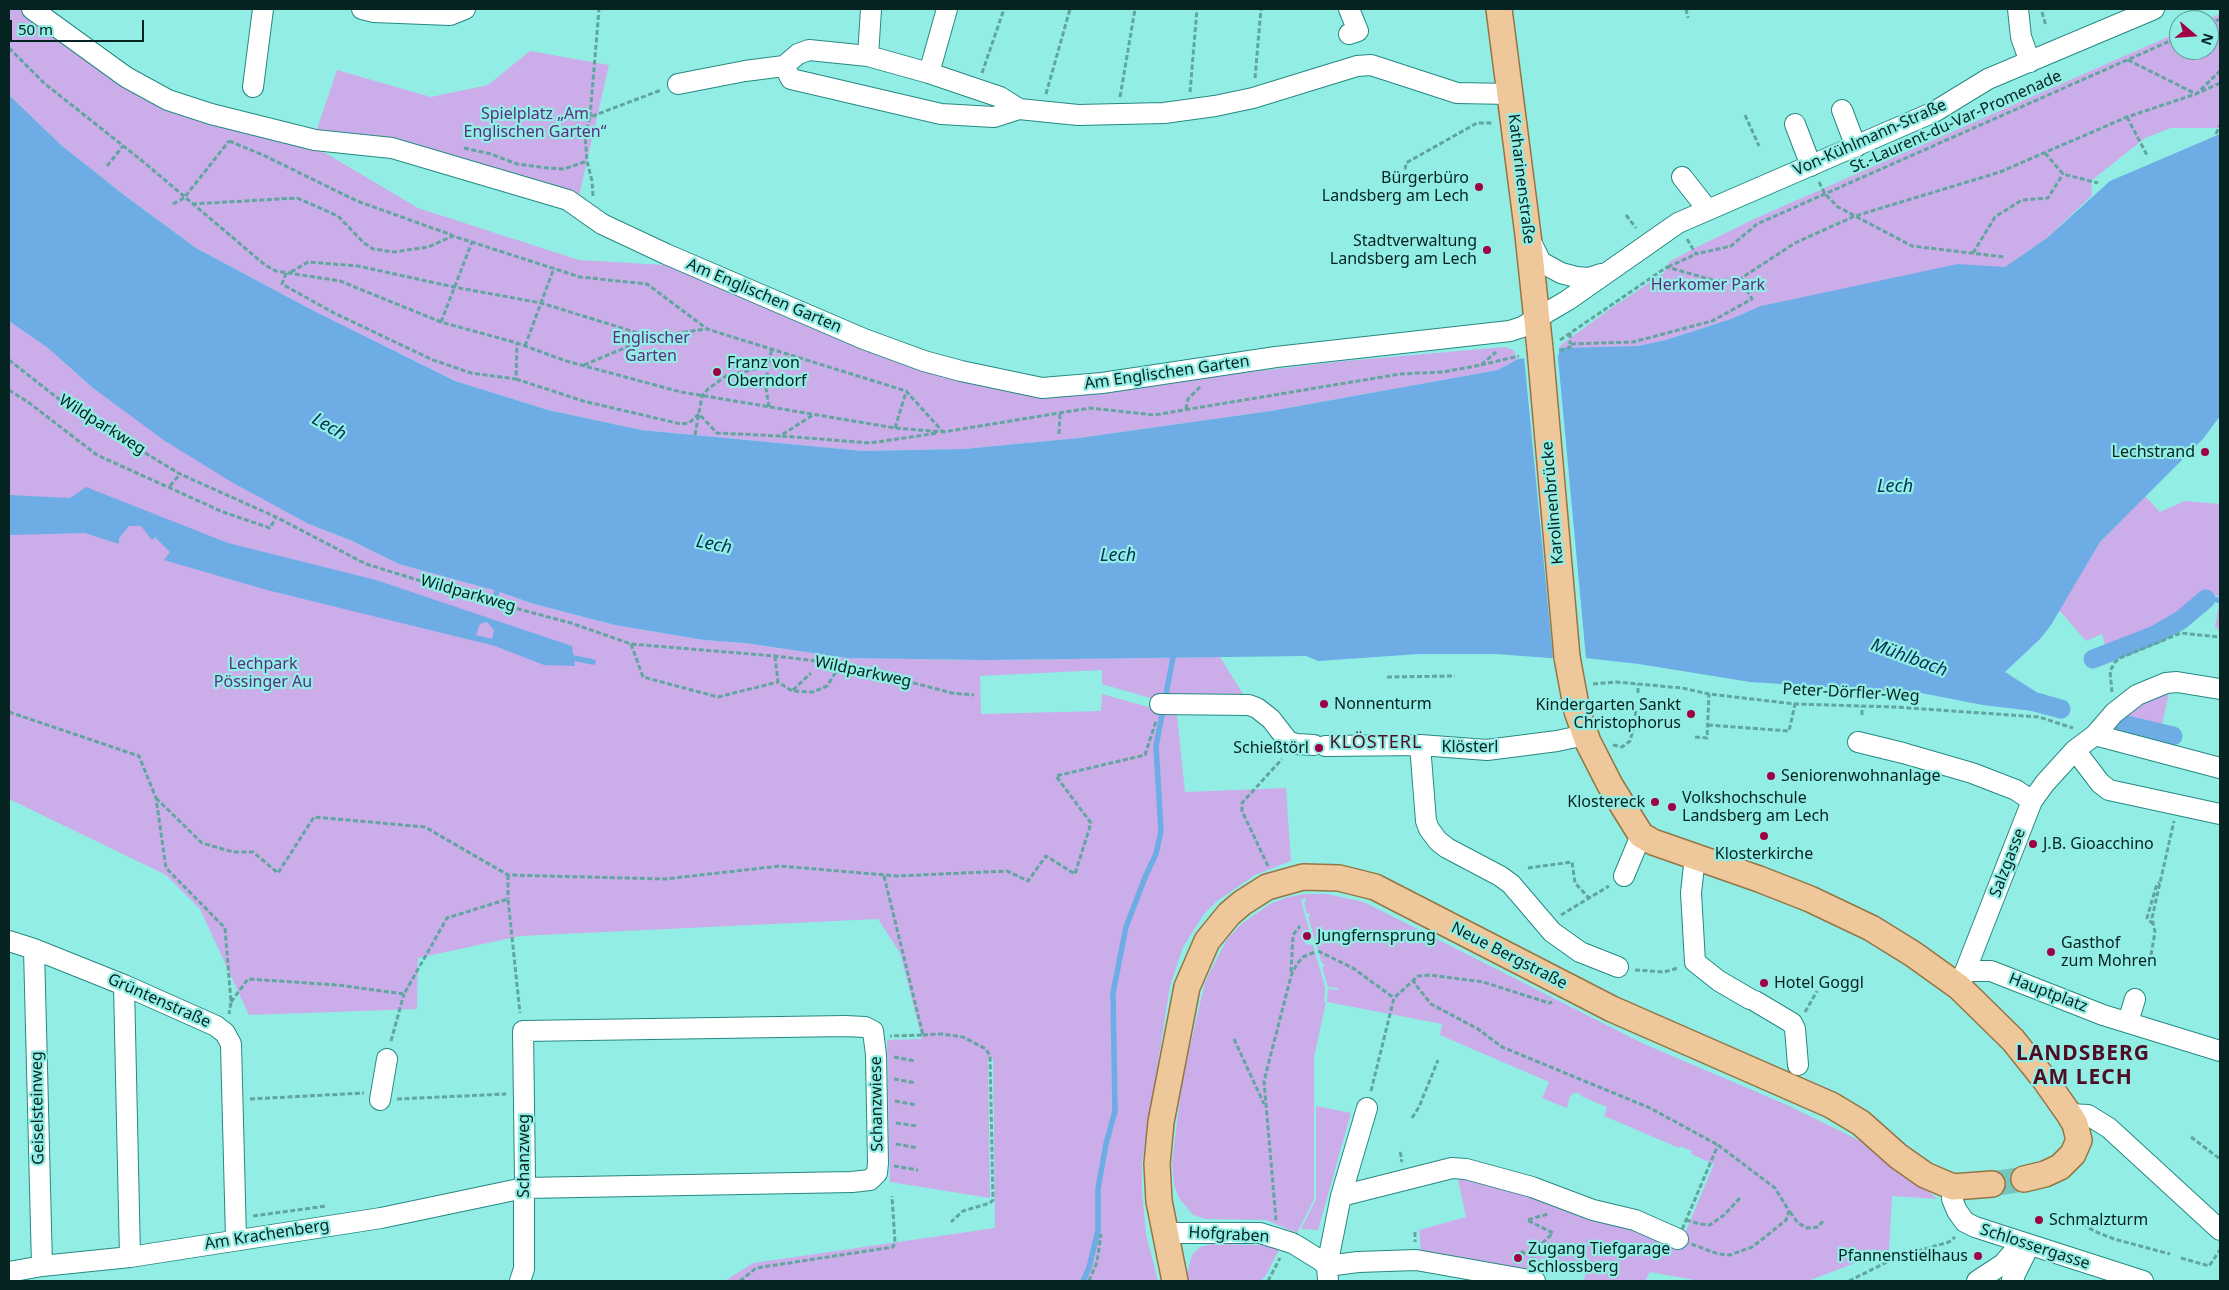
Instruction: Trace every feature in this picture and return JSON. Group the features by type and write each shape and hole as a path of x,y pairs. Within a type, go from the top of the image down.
{"main road":[{"name":"Katharinenstraße","path":"1502,9 1510,94 1537,318 1544,350"},
{"name":"Karolinenbrücke","path":"1544,350 1567,657 1577,711 1586,738 1610,785 1641,835"},
{"path":"1641,835 1653,842 1810,899 1871,928 1913,954 1963,979 2045,1080 2075,1124 2079,1140 2073,1154 2052,1172 2024,1179"},
{"name":"Neue Bergstraße","path":"1176,1281 1159,1201 1157,1164 1161,1122 1180,1017 1193,970 1216,927 1235,908 1267,887 1303,877 1330,877 1355,880 1392,895 1612,1009 1831,1105 1861,1123 1915,1169 1953,1187 1992,1184"}],"street":[{"name":"Am Englischen Garten","path":"32,9 99,59 158,95 211,114 315,140 392,148 568,200 582,208 594,219 666,254 864,339 924,361 1042,388 1102,383 1276,357 1510,331 1522,327 1537,318"},
{"path":"253,87 263,9"},
{"path":"362,9 374,12 450,15 465,9"},
{"path":"868,56 871,9"},
{"path":"929,73 948,9"},
{"path":"1349,9 1358,31 1349,34"},
{"path":"2018,9 2021,37 2030,62"},
{"name":"Von-Kühlmann-Straße","path":"1537,318 1568,300 1678,223 1934,112 1988,79 2154,9"},
{"path":"678,84 745,71 784,66 798,54 809,50 868,56 929,73 976,90 1000,96 1018,109"},
{"path":"784,66 792,79 941,114 994,117 1018,109 1078,115 1164,114 1253,98 1357,66 1371,65 1457,93 1510,94"},
{"path":"1842,110 1856,146"},
{"path":"1795,124 1811,166"},
{"path":"1682,177 1708,210"},
{"name":"Von-Kühlmann-Straße","path":"1528,235 1534,252 1541,262 1561,273 1589,278 1618,265"},
{"name":"Salzgasse","path":"1963,979 2032,801 2045,783 2075,750 2137,695 2166,683 2177,682 2220,689"},
{"path":"1164,705 1249,705 1265,712 1284,738 1305,748"},
{"path":"2104,725 2220,768"},
{"name":"Klösterl","path":"1305,748 1420,745 1487,750 1586,738"},
{"path":"1858,742 1991,779 2016,790 2032,801"},
{"path":"1420,745 1424,803 1429,829 1443,846 1512,884 1546,924 1580,952 1618,967"},
{"path":"2075,750 2100,783 2109,790 2220,814"},
{"path":"1624,876 1641,835"},
{"path":"1695,856 1691,893 1695,962 1719,981 1792,1023 1795,1029 1798,1065"},
{"name":"Grüntenstraße","path":"9,942 34,949 124,985 216,1026 225,1033 231,1044 236,1239"},
{"name":"Geiselsteinweg","path":"34,949 42,1266"},
{"name":"Hauptplatz","path":"1963,979 1991,971 2103,1015 2213,1048"},
{"path":"124,985 130,1257"},
{"path":"2128,1022 2135,999"},
{"name":"Schanzwiese","path":"523,1031 845,1026 870,1028 875,1036 878,1163 877,1174 870,1180 852,1182 524,1188"},
{"name":"Schanzweg","path":"519,1281 524,1269 523,1031"},
{"path":"373,1097 387,1059"},
{"path":"1328,1274 1341,1196 1350,1159 1367,1108"},
{"path":"2069,1114 2088,1115 2109,1128 2220,1230"},
{"path":"1341,1196 1452,1168 1459,1168 1532,1187 1593,1210 1635,1220 1678,1239"},
{"name":"Schlossergasse","path":"1953,1187 1952,1199 1956,1211 1965,1222 1984,1231 2143,1281"},
{"name":"Am Krachenberg","path":"9,1272 42,1266 130,1257 236,1239 381,1218 524,1188"},
{"name":"Hofgraben","path":"1165,1233 1260,1233 1291,1243 1328,1274"},
{"path":"1978,1281 2003,1264 2026,1243"},
{"path":"2014,1281 2012,1280 2026,1243"},
{"path":"1328,1274 1358,1262 1416,1260 1532,1280"}],"path":[{"path":"594,219 592,181 587,161 585,135 590,117 599,9"},
{"path":"976,90 1004,9"},
{"path":"1041,111 1070,9"},
{"path":"1117,115 1135,9"},
{"path":"1188,110 1197,9"},
{"path":"1253,98 1261,9"},
{"path":"1686,9 1688,18"},
{"path":"2042,12 2046,26"},
{"name":"St.-Laurent-du-Var-Promenade","path":"1544,350 1667,267 1696,254 1731,246 1757,224 2169,42"},
{"path":"9,48 44,83 266,265 286,272 340,281 440,322 517,343 583,366 681,392 895,428 943,432"},
{"path":"2128,60 2196,94"},
{"path":"2196,94 2220,71"},
{"path":"1667,267 1716,281 1740,279 1795,243 1855,216 2000,172 2127,117 2196,94 2220,83"},
{"path":"590,117 641,96 678,84"},
{"path":"1745,115 1759,146"},
{"path":"2127,117 2148,157"},
{"path":"173,204 184,198 243,122"},
{"path":"1404,177 1406,163 1477,123 1514,123"},
{"path":"2216,134 2220,125"},
{"path":"229,141 264,155 357,201 453,236 580,278 647,284 707,329 906,391 943,432"},
{"path":"108,166 123,146"},
{"path":"2045,153 2063,174 2098,183"},
{"path":"1811,166 1825,194 1838,207 1912,246 2004,257"},
{"path":"1974,253 1995,217 2022,200 2048,198 2063,174"},
{"path":"192,204 297,198 338,216 364,243 373,249 394,252 428,247 453,236"},
{"path":"1626,215 1636,228"},
{"path":"1678,223 1696,254"},
{"path":"440,322 472,242"},
{"path":"291,272 308,262 358,266 454,287 541,303 651,337"},
{"path":"525,346 554,268"},
{"path":"286,272 282,284 334,313 433,360 471,373 516,379 583,402 681,424 689,423 699,414"},
{"path":"1570,344 1633,342 1712,321 1752,299 1740,279"},
{"path":"583,366 651,337 707,329"},
{"path":"699,414 716,433 870,443 1090,408 1154,414 1400,374 1443,372 1544,350 1570,347 1570,333"},
{"path":"516,379 517,343"},
{"path":"769,407 766,388 772,348"},
{"path":"1481,365 1500,348"},
{"name":"Wildparkweg","path":"9,360 69,407 180,474 276,517 366,564 473,597 572,623 632,644 775,656 841,664 952,693 974,695"},
{"path":"695,435 702,396 708,389 726,376 768,366"},
{"path":"9,390 28,402 98,455 224,512 270,528 276,517"},
{"path":"895,428 906,391"},
{"path":"1059,434 1060,413"},
{"path":"780,436 814,414"},
{"path":"170,486 180,474"},
{"path":"2110,671 2114,662 2120,658 2174,635 2185,632 2220,637"},
{"path":"632,644 644,677 718,697 778,682 792,691 813,692 827,686 841,664"},
{"path":"775,656 778,682"},
{"path":"792,691 811,673"},
{"path":"1387,677 1455,676"},
{"name":"Peter-Dörfler-Weg","path":"1605,684 1616,682 1682,688 1709,694 1795,704 1862,706 2039,717 2104,725"},
{"path":"1638,684 1638,693"},
{"path":"1695,737 1707,738 1709,694"},
{"path":"1708,725 1789,731 1795,704"},
{"path":"156,798 202,843 233,852 253,852 278,874 314,817 425,827 508,875 665,879 780,866 884,876 1007,871 1028,881 1046,856 1075,874 1091,823 1056,776 1145,755 1164,705"},
{"path":"1862,706 1862,716"},
{"path":"1586,738 1622,747 1630,741 1636,709"},
{"path":"9,712 139,756 156,798 166,868 225,928 231,1002 225,1033"},
{"path":"1271,871 1262,857 1242,811 1242,803 1305,748"},
{"path":"2152,955 2155,941 2152,918 2176,814"},
{"path":"1528,868 1572,862 1575,883 1589,898"},
{"path":"508,875 508,899 518,1002 523,1031"},
{"path":"884,876 923,1035"},
{"path":"1546,924 1624,876"},
{"path":"387,1059 404,994 447,918 508,899"},
{"path":"1276,1219 1264,1081 1291,976 1293,935 1300,926"},
{"path":"1291,976 1303,957 1317,952 1353,968 1394,998"},
{"path":"1618,967 1653,972 1672,971"},
{"path":"1367,1108 1394,998 1418,976 1483,982 1549,1003"},
{"path":"231,1002 248,979 338,985 404,994"},
{"path":"1413,979 1431,1004 1473,1026 1502,1047 1650,1108 1718,1145 1775,1188 1798,1223 1807,1228 1818,1228 1824,1220"},
{"path":"1808,1007 1817,991"},
{"path":"875,1036 942,1034 963,1038 986,1049 990,1056 992,1200 990,1203 963,1211 951,1222"},
{"path":"1234,1039 1266,1107"},
{"path":"1412,1118 1419,1107 1438,1060"},
{"path":"232,1099 501,1094"},
{"path":"2191,1137 2220,1159"},
{"path":"1718,1145 1678,1239 1718,1254 1735,1254 1752,1247 1764,1238 1786,1220 1789,1211"},
{"path":"1398,1164 1402,1159 1400,1152"},
{"path":"740,1281 756,1268 893,1247 895,1243 892,1196"},
{"path":"1686,1220 1710,1225 1724,1215 1740,1198"},
{"path":"1532,1280 1534,1251 1553,1233 1527,1220 1566,1209 1574,1203"},
{"path":"2070,1217 2114,1239 2170,1254"},
{"path":"1849,1281 1897,1257 1948,1242 1957,1235 1965,1222"},
{"path":"1090,1281 1096,1262 1101,1234"},
{"path":"1268,1281 1291,1243"},
{"path":"2181,1258 2208,1266 2220,1250"},
{"path":"1517,1262 1520,1262 1524,1257 1521,1251"}],"green space":[{"name":"Englischer Garten","path":"9,9 19,9 94,66 327,154 418,208 579,260 674,267 955,380 1025,394 1199,378 1344,361 1505,347 1513,350 1518,359 1498,370 1271,411 1079,438 964,449 863,451 641,430 548,410 455,381 310,309 196,248 124,195 61,145 9,95"},
{"name":"Herkomer Park","path":"2219,14 2220,128 2171,128 2145,138 2091,181 2092,195 2047,238 2005,267 1992,267 1842,290 1762,306 1731,319 1666,340 1638,346 1559,348 1610,309 1664,273 1669,262 1689,251 1754,219 2169,36 2169,60 2219,60"},
{"name":"Spielplatz „Am Englischen Garten“","path":"530,51 609,65 579,196 316,132 337,70 431,97 488,85"},
{"name":"Lechpark Pössinger Au","path":"9,321 48,348 93,388 309,524 350,540 399,564 497,591 534,604 615,625 704,640 745,643 847,658 986,660 1220,657 1243,694 1242,698 1150,698 1102,684 1102,670 980,676 981,714 1101,711 1102,694 1177,715 1185,792 1286,788 1291,861 1255,875 1217,901 1204,914 1183,947 1170,986 1142,1163 1142,1191 1146,1234 1158,1281 725,1281 753,1263 995,1228 993,1058 988,1058 990,1198 890,1182 887,1040 922,1039 900,953 878,919 520,936 418,958 417,1009 249,1015 200,909 166,875 9,799"},
{"path":"2145,496 2160,512 2185,501 2220,504 2220,597 2211,593 2179,620 2154,633 2106,649 2102,634 2086,641 2059,610 2100,542"},
{"path":"2220,597 2220,629 2215,628"},
{"path":"2169,693 2162,724 2126,716 2137,704"},
{"path":"1304,894 1327,894 1364,902 1644,1044 1787,1105 1860,1141 1899,1173 1925,1188 1937,1199 1892,1196 1889,1250 1808,1281 1700,1281 1650,1272 1645,1281 1584,1281 1586,1270 1541,1258 1537,1273 1421,1252 1419,1230 1466,1217 1456,1170 1683,1238 1714,1164 1691,1154 1692,1151 1680,1146 1679,1148 1604,1116 1607,1107 1583,1097 1579,1093 1574,1093 1570,1096 1567,1108 1542,1098 1549,1082 1440,1035 1442,1024 1327,1002 1328,989 1338,990 1338,988 1328,987 1322,967 1324,967 1324,964 1322,964 1308,917 1310,914 1307,914 1305,898 1301,900 1309,930 1303,938 1306,944 1313,945 1325,987 1324,1001 1326,1002 1314,1057 1314,1199 1297,1233 1266,1220 1206,1219 1193,1215 1179,1198 1174,1185 1172,1163 1182,1081 1205,982 1226,941 1240,925 1270,904 1288,897"},
{"path":"1316,1106 1351,1113 1318,1230 1301,1229 1316,1199"},
{"path":"1213,1244 1262,1245 1280,1248 1261,1281 1189,1281 1187,1274 1192,1255 1200,1247"}],"water":[{"name":"Lech","path":"9,95 61,145 124,195 196,248 310,309 455,381 548,410 641,430 863,451 964,449 1079,438 1271,411 1498,370 1518,359 1559,355 1559,348 1638,346 1666,340 1731,319 1761,306 1958,264 2005,267 2047,238 2110,181 2220,134 2220,416 2203,439 2100,542 2051,625 2040,639 2005,672 2038,693 2047,695 2041,712 1983,705 1921,693 1750,682 1639,664 1576,657 1419,654 1318,661 1306,656 986,660 847,658 745,643 704,640 615,625 534,604 497,591 399,564 350,540 309,524 235,484 165,441 93,388 48,348 9,321"},
{"path":"86,487 228,543 376,580 572,646 575,666 544,665 495,646 267,590 164,560 170,552 155,537 152,540 141,526 129,526 119,538 119,544 85,533 9,535 9,495 70,498","holes":["487,622 494,630 492,639 476,635 480,624"]}],"pier":[{"path":"1557,347 1586,658 1553,658 1524,356 1556,353"}],"waterway":[{"path":"493,604 499,585"},
{"path":"2206,599 2211,598 2220,601"},
{"path":"2093,659 2155,635 2181,620 2206,599"},
{"path":"1083,1281 1089,1268 1098,1230 1098,1189 1106,1144 1115,1111 1113,993 1126,927 1156,854 1161,831 1156,746 1174,652"},
{"path":"568,657 593,662"},
{"name":"Mühlbach","path":"2020,698 2061,709"},
{"name":"Mühlbach","path":"2122,724 2173,736"}],"tunnel":[{"path":"1992,1184 2024,1179"}],"place":[{"name":"Bürgerbüro Landsberg am Lech","path":"1479,187"},
{"name":"Stadtverwaltung Landsberg am Lech","path":"1487,250"},
{"name":"Franz von Oberndorf","path":"717,372"},
{"name":"Lechstrand","path":"2205,452"},
{"name":"Nonnenturm","path":"1324,704"},
{"name":"Kindergarten Sankt Christophorus","path":"1691,714"},
{"name":"Schießtörl","path":"1319,748"},
{"name":"Seniorenwohnanlage","path":"1771,776"},
{"name":"Klostereck","path":"1655,802"},
{"name":"Volkshochschule Landsberg am Lech","path":"1672,807"},
{"name":"Klosterkirche","path":"1764,836"},
{"name":"J.B. Gioacchino","path":"2033,844"},
{"name":"Jungfernsprung","path":"1307,936"},
{"name":"Gasthof zum Mohren","path":"2051,952"},
{"name":"Hotel Goggl","path":"1764,983"},
{"name":"Schmalzturm","path":"2039,1220"},
{"name":"Pfannenstielhaus","path":"1978,1256"},
{"name":"Zugang Tiefgarage Schlossberg","path":"1518,1258"}],"district":[{"name":"KLÖSTERL","path":"1376,743"},
{"name":"LANDSBERG AM LECH","path":"2083,1066"}]}
